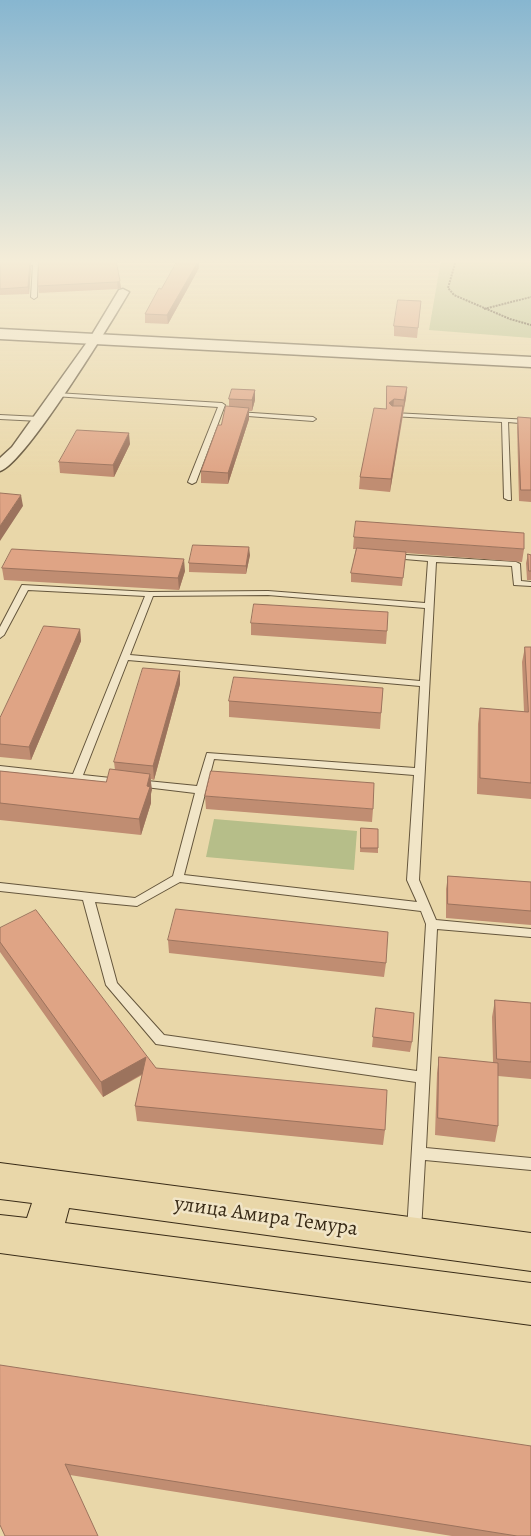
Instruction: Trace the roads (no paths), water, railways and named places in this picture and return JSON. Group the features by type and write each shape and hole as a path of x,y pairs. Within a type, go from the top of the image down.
{"main road":[{"name":"улица Амира Темура","path":"0,1182 531,1252"},
{"path":"41,1240 55,1189"},
{"path":"0,1234 531,1304"}],"street":[{"path":"0,466 18,450 100,332"},
{"path":"0,334 531,362"}],"lane":[{"path":"56,395 222,405 192,482"},
{"path":"218,413 313,419"},
{"path":"393,415 531,422"},
{"path":"0,416 40,419"},
{"path":"505,420 508,498"},
{"path":"386,555 516,564 517,583 531,584"},
{"path":"413,1236 432,924 413,880 432,559"},
{"path":"0,635 25,587 150,594 268,593 429,606"},
{"path":"77,777 150,594"},
{"path":"125,657 424,684"},
{"path":"178,878 210,755 419,772"},
{"path":"0,769 201,790"},
{"path":"0,887 138,902 178,878 425,908"},
{"path":"88,896 112,984 160,1040 423,1077"},
{"path":"432,924 531,933"},
{"path":"418,1153 531,1164"}]}
